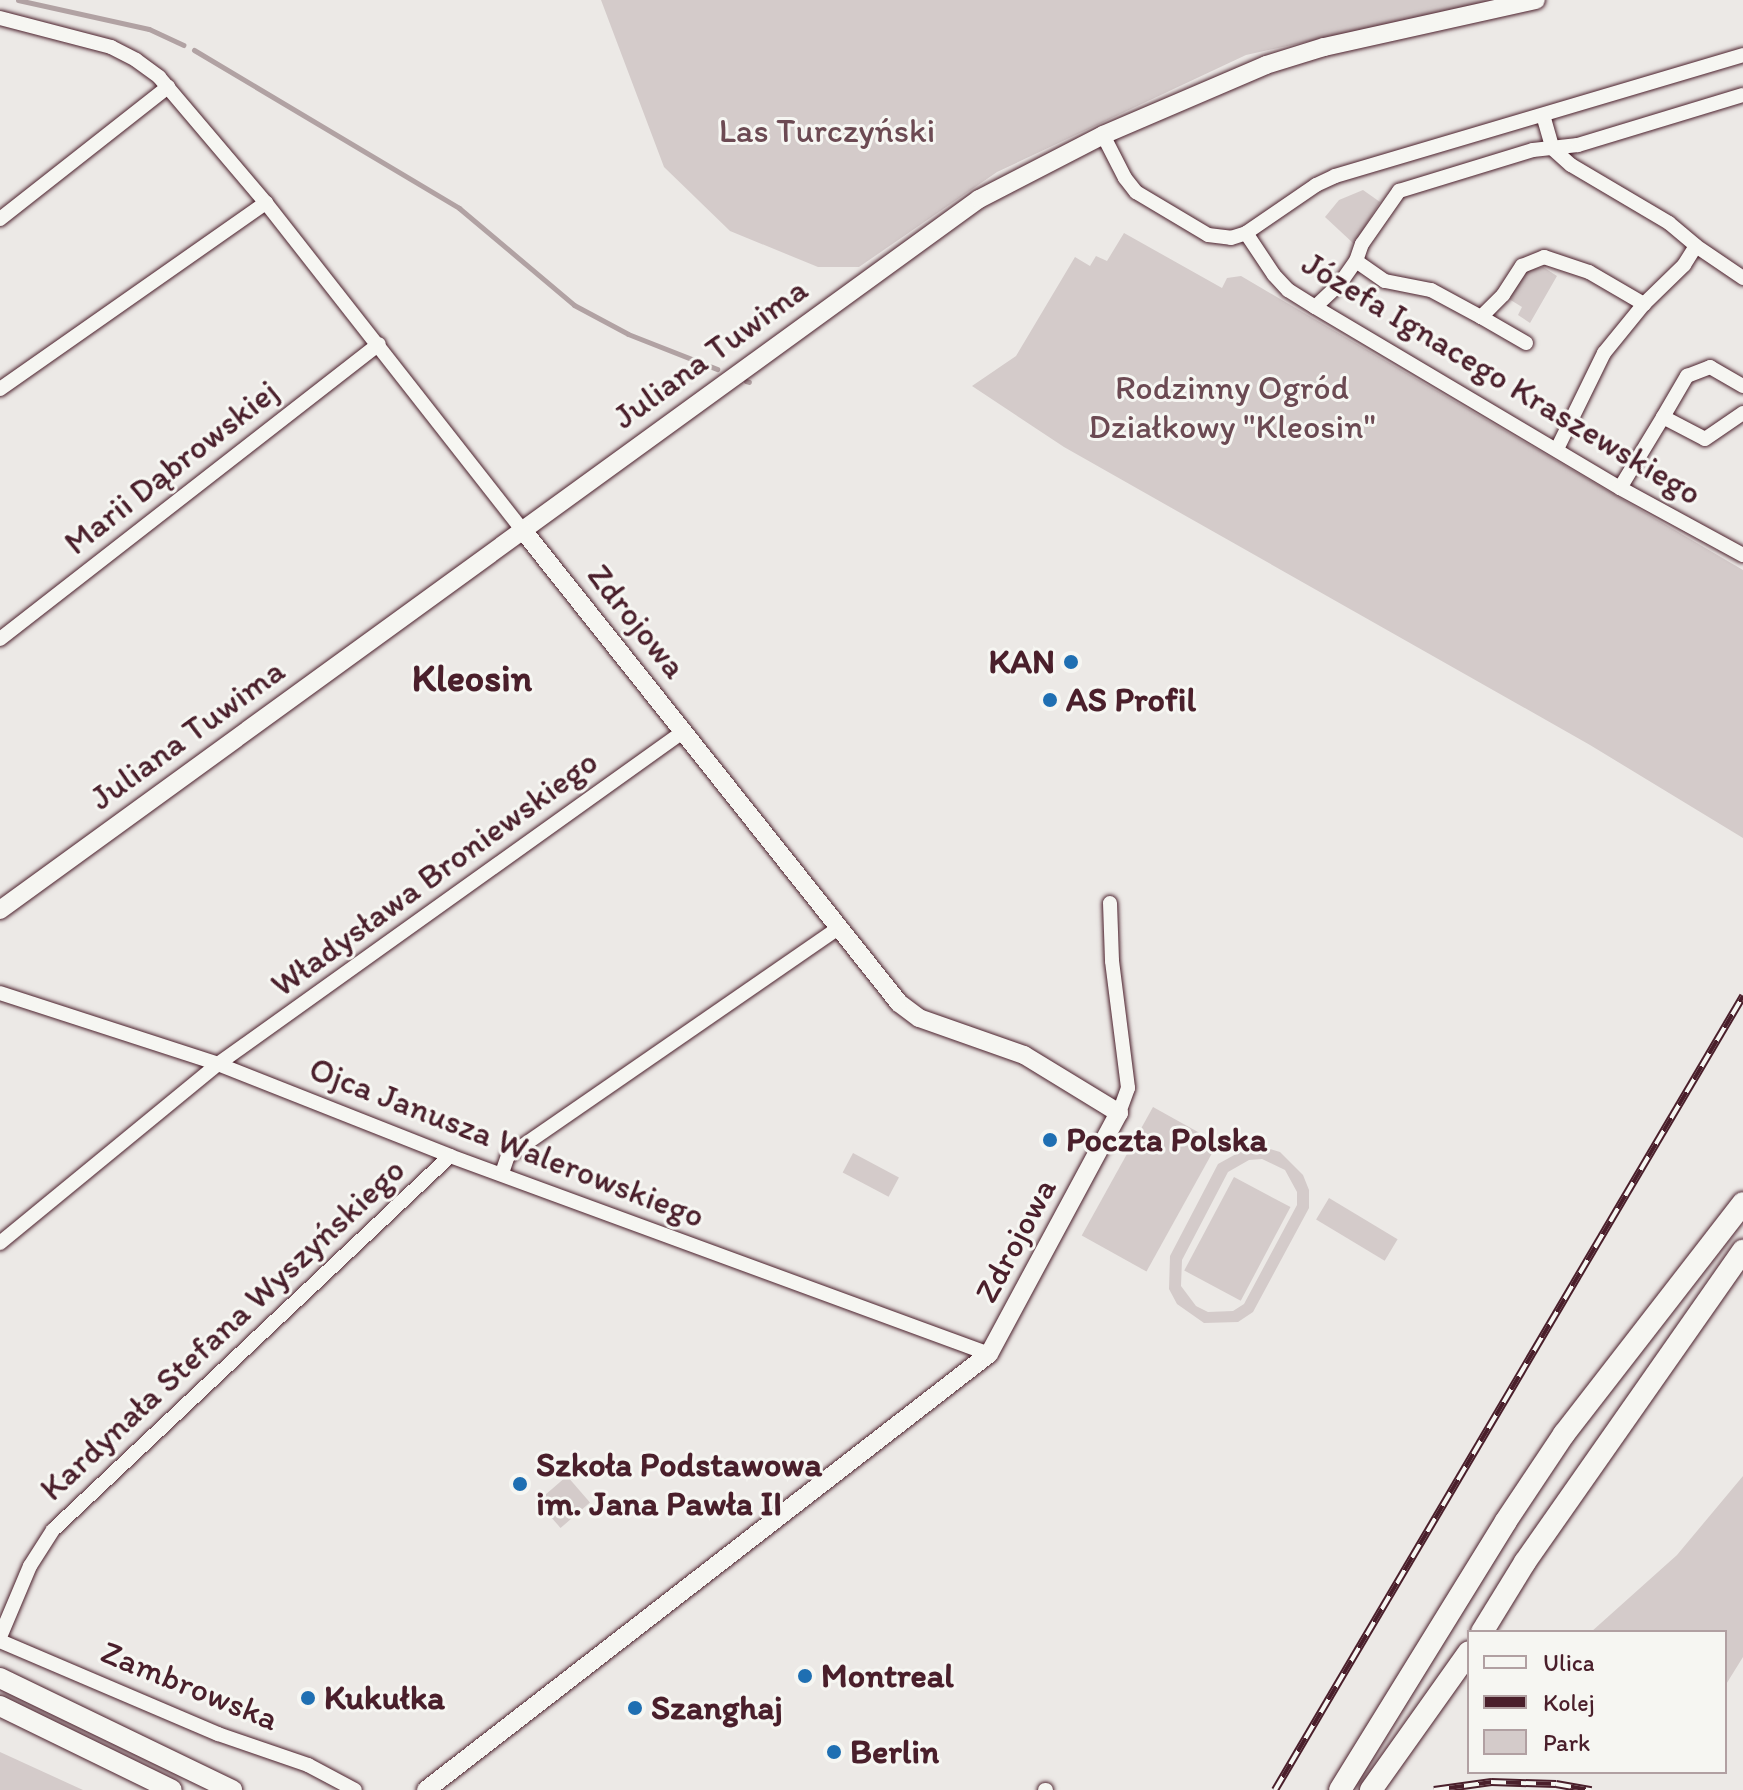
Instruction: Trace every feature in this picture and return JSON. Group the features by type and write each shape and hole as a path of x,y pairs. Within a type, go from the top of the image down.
{"main road":[{"path":"1340,1790 1506,1521 1564,1434 1743,1203"},
{"path":"1483,1630 1525,1562 1743,1251"},
{"path":"1372,1789 1467,1655"},
{"name":"Zambrowska","path":"0,1678 232,1790"},
{"path":"0,1706 172,1790"}],"street":[{"name":"Juliana Tuwima","path":"0,910 979,199 1103,135 1215,85 1293,56 1536,0"},
{"name":"Zdrojowa","path":"0,18 111,47 136,60 168,87 379,344 899,1003 919,1018 1024,1055 1119,1113"},
{"name":"Józefa Ignacego Kraszewskiego","path":"1743,55 1335,176 1316,185 1246,233 1288,290 1620,488 1743,555"},
{"path":"0,219 168,87"},
{"path":"1315,307 1339,285 1356,261 1362,244 1399,191 1533,150 1553,149 1689,113 1743,95"},
{"path":"1543,115 1553,149 1571,165 1669,223 1743,278"},
{"path":"1103,135 1125,178 1149,201 1208,235 1231,238 1246,233"},
{"path":"0,389 266,203"},
{"path":"1557,449 1604,353 1644,304 1684,265 1696,246"},
{"path":"1481,317 1503,295 1522,266 1544,257 1589,272 1644,304"},
{"path":"1356,261 1380,279 1431,290 1526,343"},
{"name":"Marii Dąbrowskiej","path":"0,639 379,344"},
{"path":"1620,488 1687,376 1710,367 1743,386"},
{"path":"1663,417 1705,439 1743,413"},
{"name":"Władysława Broniewskiego","path":"0,1243 218,1064 684,731"},
{"name":"Zdrojowa","path":"989,1354 1119,1113 1128,1088 1112,961 1110,903"},
{"path":"502,1173 508,1156 838,928"},
{"name":"Ojca Janusza Walerowskiego","path":"0,993 218,1064 450,1156 989,1354"},
{"name":"Kardynała Stefana Wyszyńskiego","path":"0,1639 30,1566 53,1530 450,1156"},
{"path":"426,1790 989,1354"},
{"name":"Zambrowska","path":"0,1639 218,1734 308,1765 355,1790"}],"green space":[{"name":"Las Turczyński","path":"601,0 1500,0 1246,55 997,172 859,267 818,267 730,231 664,167"},
{"path":"1363,190 1380,202 1354,244 1325,217 1339,200"},
{"name":"Rodzinny Ogród Działkowy \"Kleosin\"","path":"1124,233 1222,288 1227,278 1241,276 1743,570 1743,838 1590,745 1064,447 972,386 1016,356 1075,257 1090,266 1096,256 1107,261"},
{"path":"1543,267 1557,276 1530,323 1518,315 1522,307 1509,299 1526,271"},
{"path":"1153,1107 1218,1143 1146,1271 1082,1236"},
{"path":"1264,1147 1280,1152 1303,1175 1309,1190 1309,1208 1253,1312 1238,1322 1204,1323 1177,1304 1169,1289 1170,1256 1218,1164 1247,1148","holes":["1262,1159 1285,1170 1297,1192 1297,1205 1244,1304 1233,1311 1208,1312 1196,1306 1181,1286 1182,1260 1228,1172 1249,1160"]},
{"path":"853,1153 899,1177 889,1197 843,1172"},
{"path":"1234,1177 1291,1207 1241,1301 1184,1271"},
{"path":"1329,1198 1398,1239 1385,1261 1316,1219"},
{"path":"567,1476 590,1502 561,1528 538,1502"},
{"path":"1743,1476 1743,1657 1727,1683 1727,1630 1593,1630 1677,1555"},
{"path":"0,1752 83,1790 0,1790"}],"waterway":[{"path":"18,0 149,29 183,45"},
{"path":"194,50 459,208 574,305 628,334 717,369"}],"railway":[{"path":"1275,1790 1743,996"},
{"path":"1434,1790 1491,1782 1556,1784 1591,1790"}],"place":[{"name":"KAN","path":"1071,662"},
{"name":"AS Profil","path":"1050,700"},
{"name":"Poczta Polska","path":"1050,1140"},
{"name":"Szkoła Podstawowa im. Jana Pawła II","path":"520,1484"},
{"name":"Montreal","path":"805,1676"},
{"name":"Kukułka","path":"308,1698"},
{"name":"Szanghaj","path":"635,1708"},
{"name":"Berlin","path":"834,1752"}],"district":[{"name":"Kleosin","path":"472,679"}]}
